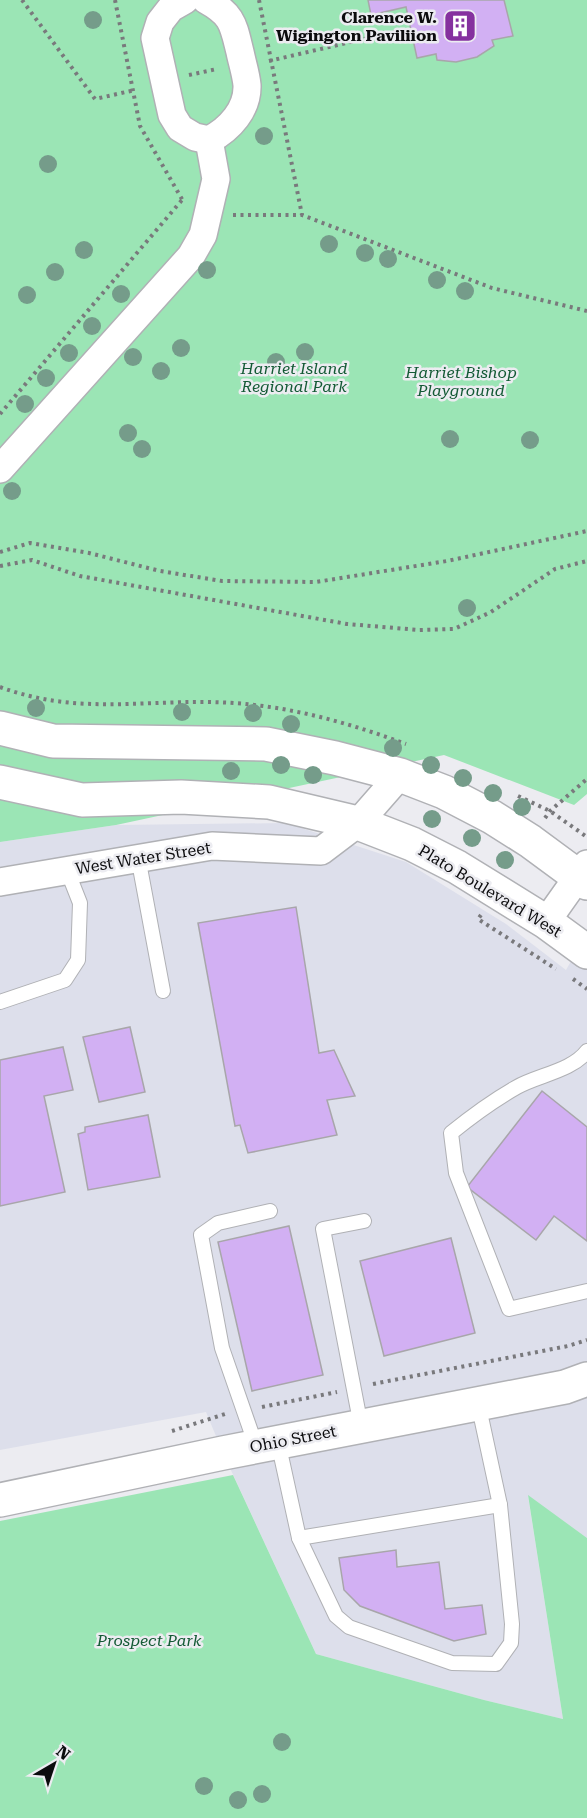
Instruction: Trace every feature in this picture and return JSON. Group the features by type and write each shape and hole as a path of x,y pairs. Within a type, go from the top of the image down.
{"street":[{"path":"185,0 171,8 160,22 156,38 172,115 180,128 195,137 209,140 224,132 234,121 244,104 247,85 233,26 222,9 206,0"},
{"path":"0,469 191,256 203,235 216,179 209,140"},
{"path":"0,728 53,741 266,744 335,758 400,775 444,792 492,817 584,875 546,922"},
{"name":"West Water Street","path":"0,882 212,846 321,851 358,822 400,775"},
{"name":"Plato Boulevard West","path":"0,782 82,800 181,797 269,802 358,822 412,844 457,867 546,922 577,964"},
{"name":"Ohio Street","path":"0,1500 267,1444 565,1387 587,1379"}],"lane":[{"path":"138,857 163,991"},
{"path":"0,1002 65,980 78,960 80,903 67,870"},
{"path":"587,1051 569,1065 518,1086 476,1113 451,1133 456,1173 509,1309 587,1291"},
{"path":"270,1211 218,1223 201,1234 222,1348 245,1410 267,1444 299,1538 336,1616 349,1627 452,1663 496,1664 511,1643 512,1624 500,1505 478,1403"},
{"path":"361,1426 323,1229 364,1221"},
{"path":"299,1538 500,1505"}],"path":[{"path":"22,0 95,99 242,63 273,61 398,31"},
{"path":"115,0 140,126 182,200 209,212 238,216 302,215 492,288 587,311"},
{"path":"259,0 302,215"},
{"path":"0,414 182,200"},
{"path":"0,552 30,543 88,553 160,571 222,581 316,582 447,561 587,531"},
{"path":"0,566 32,560 80,576 347,624 419,630 454,628 491,612 555,569 587,561"},
{"path":"587,779 550,811 587,837"},
{"path":"478,919 557,969"},
{"path":"577,964 587,989"},
{"path":"163,1434 222,1415 568,1346 587,1340"}],"shaded area":[{"path":"286,823 406,862 506,924 566,970 587,933 587,1538 528,1496 563,1719 316,1654 206,1412 0,1450 0,842 116,825"}],"green space":[{"name":"Harriet Island Regional Park","path":"0,0 587,0 587,794 574,805 444,755 116,825 0,842"},
{"name":"Prospect Park","path":"233,1475 316,1654 563,1719 528,1495 587,1538 587,1818 0,1818 0,1521"}],"building":[{"name":"Clarence W. Wigington Paviliion","path":"368,0 504,0 513,36 492,40 494,46 477,57 456,62 437,60 436,54 417,58 406,7 371,15"},
{"path":"296,907 319,1053 334,1050 355,1096 327,1100 337,1135 248,1153 240,1125 235,1126 198,923"},
{"path":"130,1027 145,1092 99,1102 83,1037"},
{"path":"63,1047 73,1090 44,1096 65,1192 0,1206 0,1060"},
{"path":"542,1091 587,1127 587,1241 554,1216 536,1240 467,1187"},
{"path":"148,1115 160,1177 88,1190 78,1134 85,1132 85,1127"},
{"path":"289,1226 323,1375 252,1391 218,1242"},
{"path":"451,1238 475,1333 384,1356 360,1261"},
{"path":"396,1550 397,1567 439,1562 445,1609 482,1605 486,1634 454,1641 360,1606 344,1590 339,1558"}],"place":[{"name":"Clarence W. Wigington Paviliion","path":"460,26"}],"park label":[{"name":"Harriet Bishop Playground","path":"461,381"}]}
